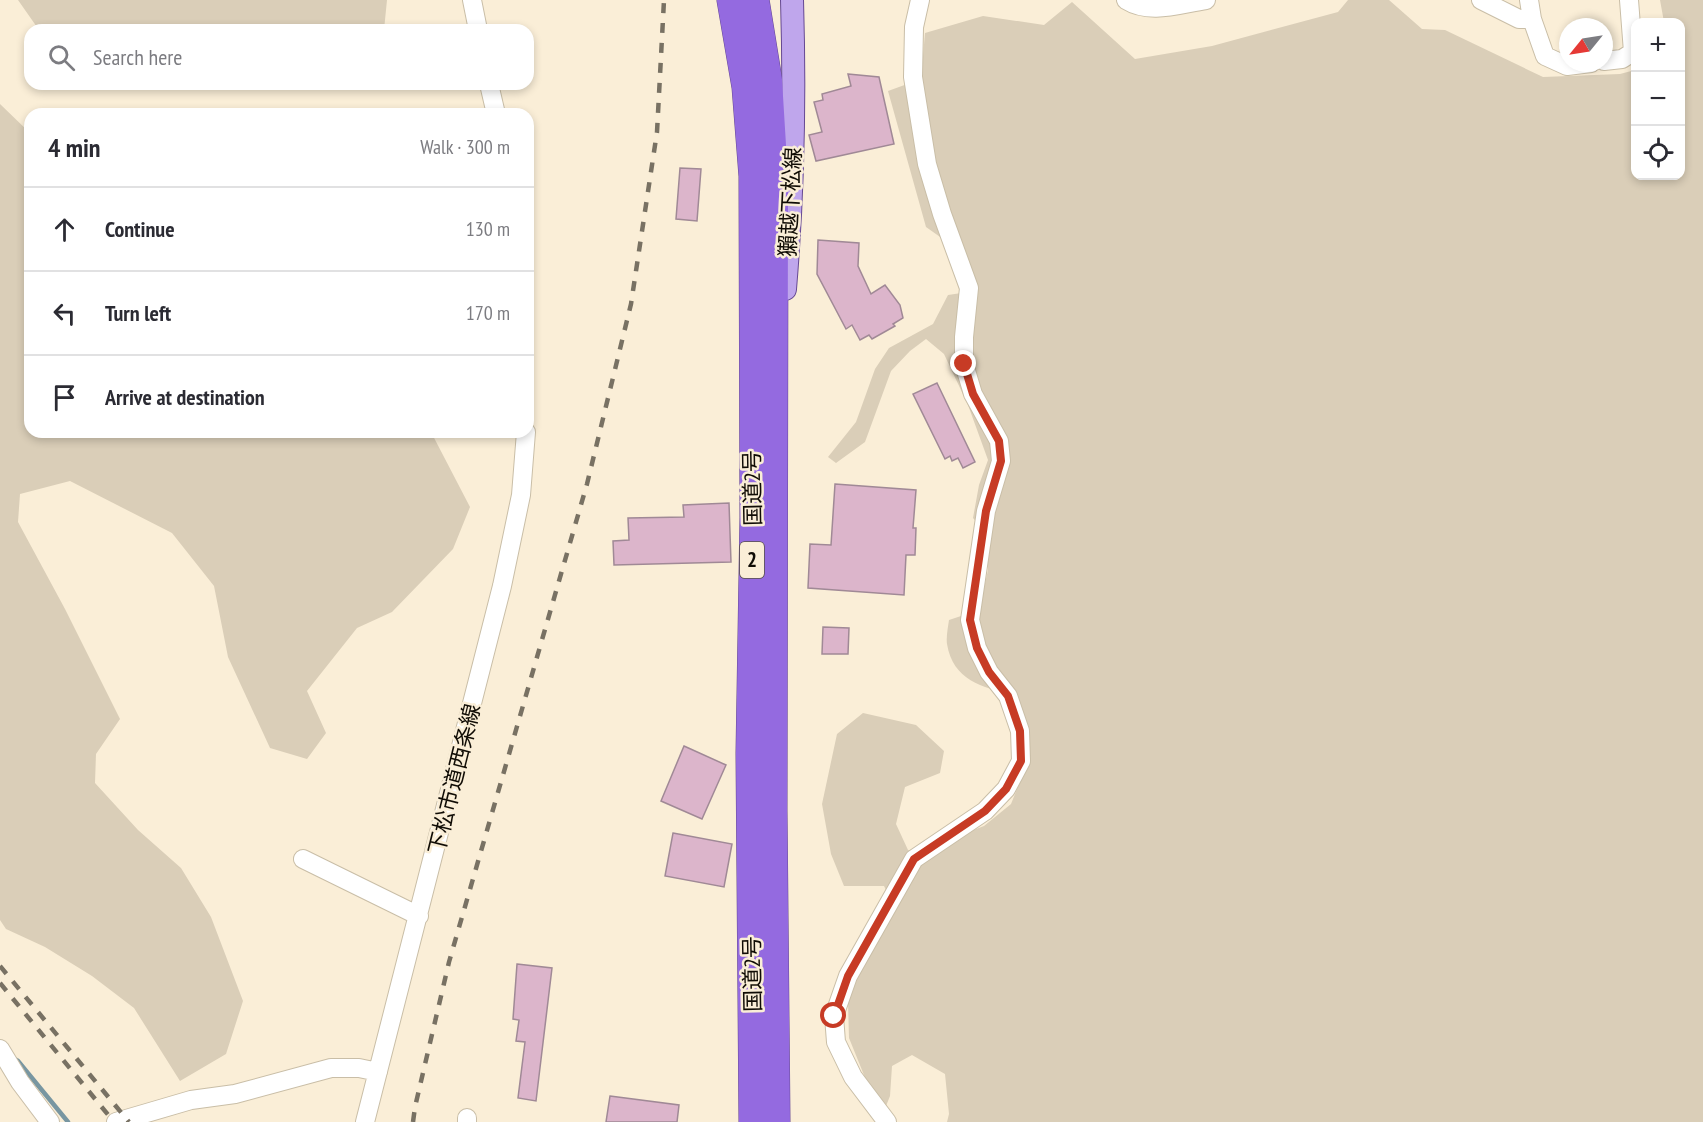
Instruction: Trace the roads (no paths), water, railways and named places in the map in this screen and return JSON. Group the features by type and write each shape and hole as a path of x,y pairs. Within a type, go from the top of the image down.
{"highway":[{"name":"国道2号","path":"730,0 745,87 752,176 753,517 749,753 752,1122"},
{"name":"国道2号","path":"756,0 769,80 775,178 774,811 777,1122"}],"main road":[{"name":"獺越下松線","path":"776,404 793,156 792,0"}],"street":[{"path":"472,0 477,24"},
{"path":"887,1122 853,1077 836,1042 834,1016 848,976 914,859 985,811 1006,789 1021,761 1020,731 1008,696 989,672 977,648 970,620 986,511 1001,461 999,441 973,394 964,364 969,288 942,214 927,164 913,77 914,27 920,0"},
{"path":"1126,0 1134,5 1156,9 1206,0"},
{"path":"1480,0 1520,19 1532,19"},
{"path":"1529,0 1532,19 1545,56 1559,62"},
{"path":"1613,60 1622,59 1634,52 1629,0"},
{"path":"490,90 495,108"},
{"name":"下松市道西条線","path":"365,1122 502,586 520,495 525,438"},
{"path":"303,859 419,915"},
{"path":"0,1049 20,1082 50,1122"},
{"path":"116,1122 191,1100 235,1094 330,1068 359,1068 378,1072"}],"waterway":[{"path":"13,1058 18,1061 68,1122"}],"railway":[{"path":"413,1122 449,962 587,484 631,304 657,132 664,0"},
{"path":"0,966 129,1122"},
{"path":"0,983 114,1122"}]}
